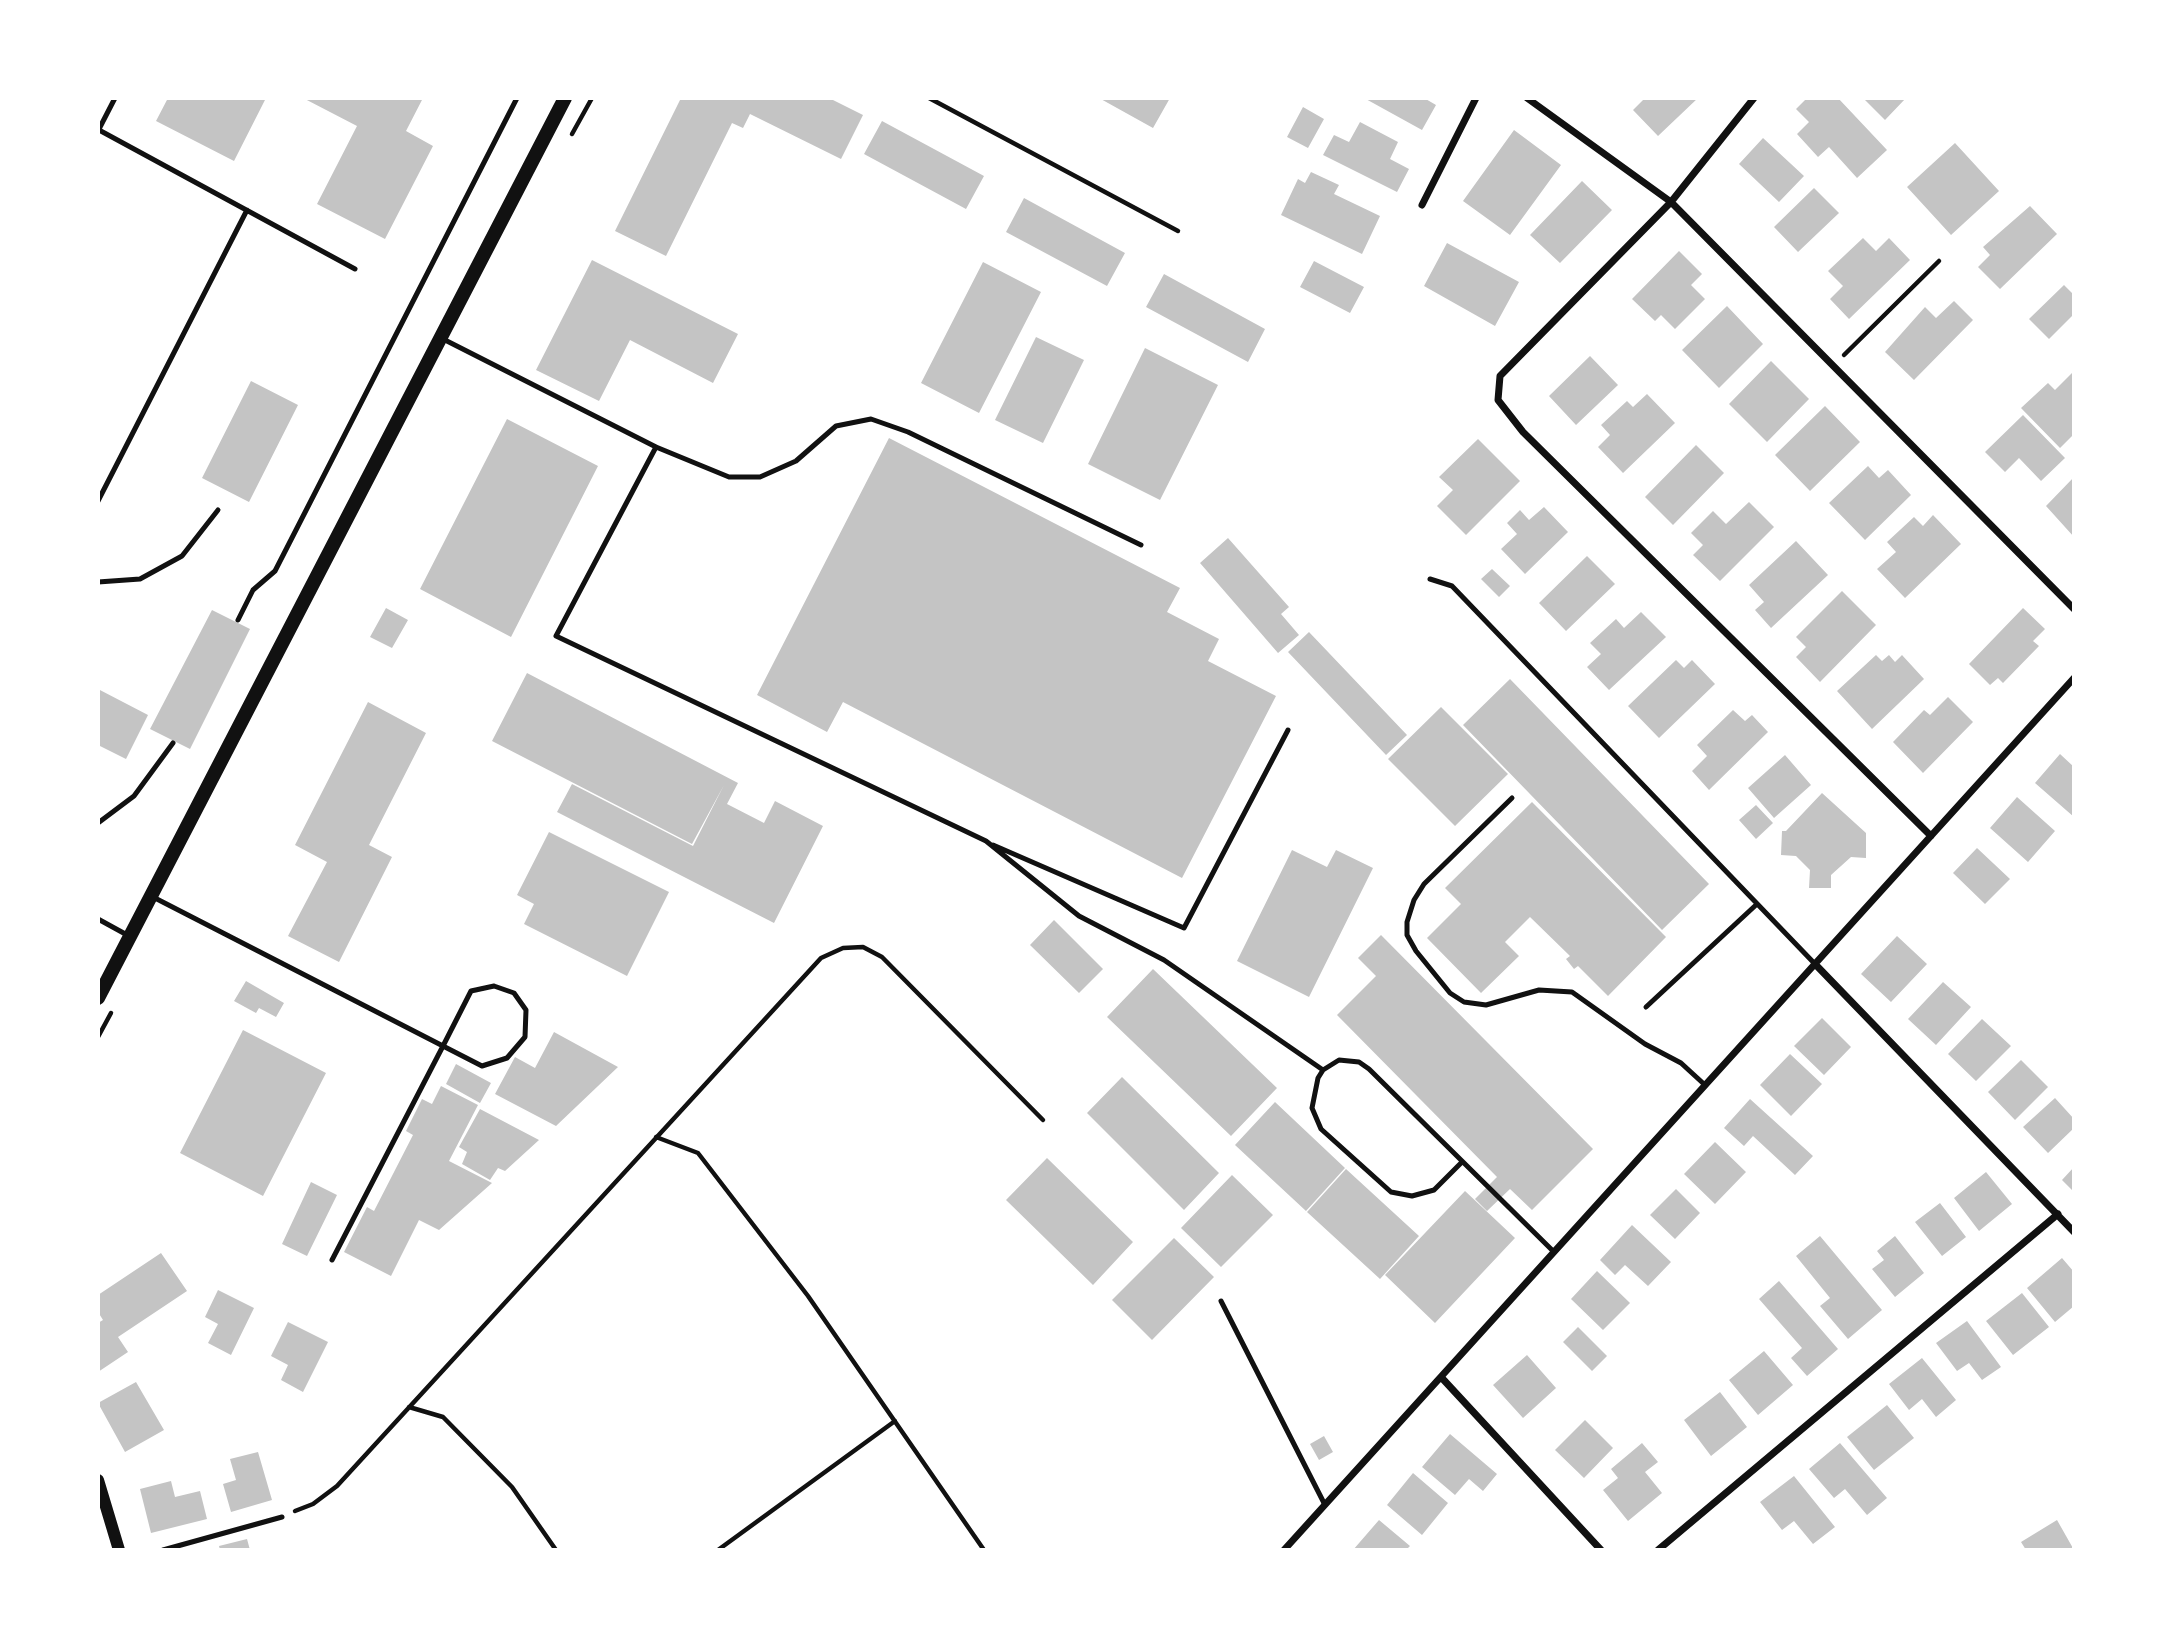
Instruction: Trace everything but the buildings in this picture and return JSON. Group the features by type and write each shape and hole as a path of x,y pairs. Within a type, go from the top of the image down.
{"main road":[{"path":"98,998 565,98"}],"street":[{"path":"1422,205 1476,98"},
{"path":"1527,98 1671,202 2074,609"},
{"path":"1754,98 1671,202 1500,376 1498,400 1523,432 1931,836"},
{"path":"1284,1550 2074,678"},
{"path":"1815,964 2074,1232"},
{"path":"1658,1550 2058,1213"},
{"path":"1441,1377 1601,1550"},
{"path":"98,1480 119,1550"}],"lane":[{"path":"115,98 98,131 355,269"},
{"path":"238,620 253,590 275,571 517,98"},
{"path":"98,502 247,210"},
{"path":"441,338 656,447 729,477 760,477 796,461 836,426 872,419 908,432 1141,545"},
{"path":"656,447 556,636 986,841 1184,928 1288,730"},
{"path":"98,582 140,579 182,556 218,510"},
{"path":"1430,579 1452,586 1815,964"},
{"path":"98,823 134,796 173,743"},
{"path":"1512,798 1424,884 1414,900 1407,922 1408,935 1416,951 1450,993 1464,1002 1486,1005 1539,990 1572,992 1645,1044 1681,1063 1705,1085"},
{"path":"986,841 1079,916 1164,960 1323,1069"},
{"path":"151,896 443,1046 482,1066 507,1058 525,1037 526,1010 514,993 494,986 471,991 443,1046 332,1260"},
{"path":"1646,1007 1758,904"},
{"path":"98,919 130,936"},
{"path":"1462,1163 1444,1182 1423,1194 1401,1196 1391,1192 1321,1129 1312,1108 1314,1088 1323,1069 1339,1060 1359,1062 1554,1252"},
{"path":"1221,1301 1325,1505"},
{"path":"163,1550 282,1517"}],"path":[{"path":"929,98 1178,231"},
{"path":"1833,365 1940,261"},
{"path":"282,1517 313,1504 337,1486 821,958 843,948 863,947 883,957 1043,1120"},
{"path":"656,1137 698,1153 808,1296 984,1550"},
{"path":"409,1407 443,1417 512,1488 556,1550"},
{"path":"718,1550 895,1421"}]}
